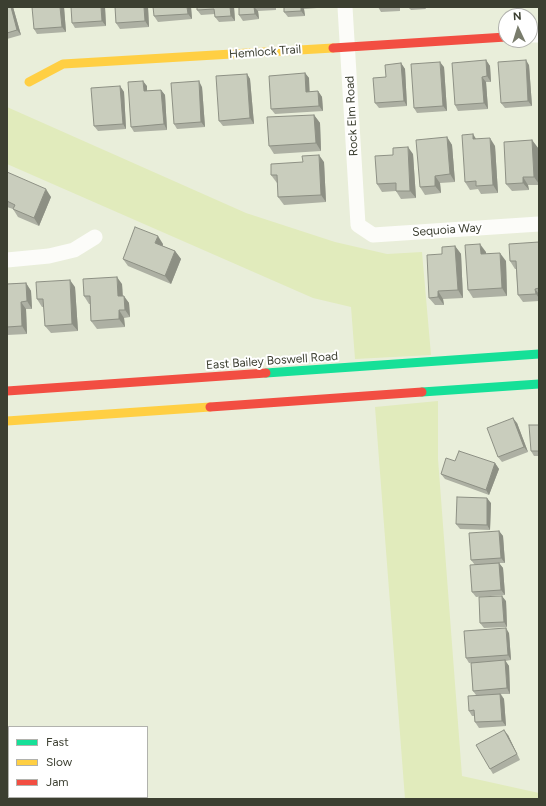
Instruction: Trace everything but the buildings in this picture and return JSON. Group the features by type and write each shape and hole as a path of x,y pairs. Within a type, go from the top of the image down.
{"main road":[{"name":"Hemlock Trail","path":"29,82 63,64 498,37"},
{"name":"East Bailey Boswell Road","path":"7,391 539,354"},
{"path":"7,421 539,384"}],"street":[{"name":"Rock Elm Road","path":"345,7 358,225"},
{"name":"Sequoia Way","path":"358,225 373,235 539,224"},
{"path":"7,260 49,256 74,250 95,237"}],"green space":[{"path":"7,107 246,213 335,242 387,254 422,252 431,355 355,359 351,307 313,298 7,164"},
{"path":"438,401 438,459 462,776 539,793 539,799 405,799 375,407"}],"traffic: fast":[{"path":"266,373 539,354"},
{"path":"422,392 539,384"}],"traffic: slow":[{"path":"29,82 63,64 333,48"},
{"path":"7,421 210,407"}],"traffic: jam":[{"path":"333,48 498,38"},
{"path":"7,391 266,373"},
{"path":"210,407 422,392"}]}
